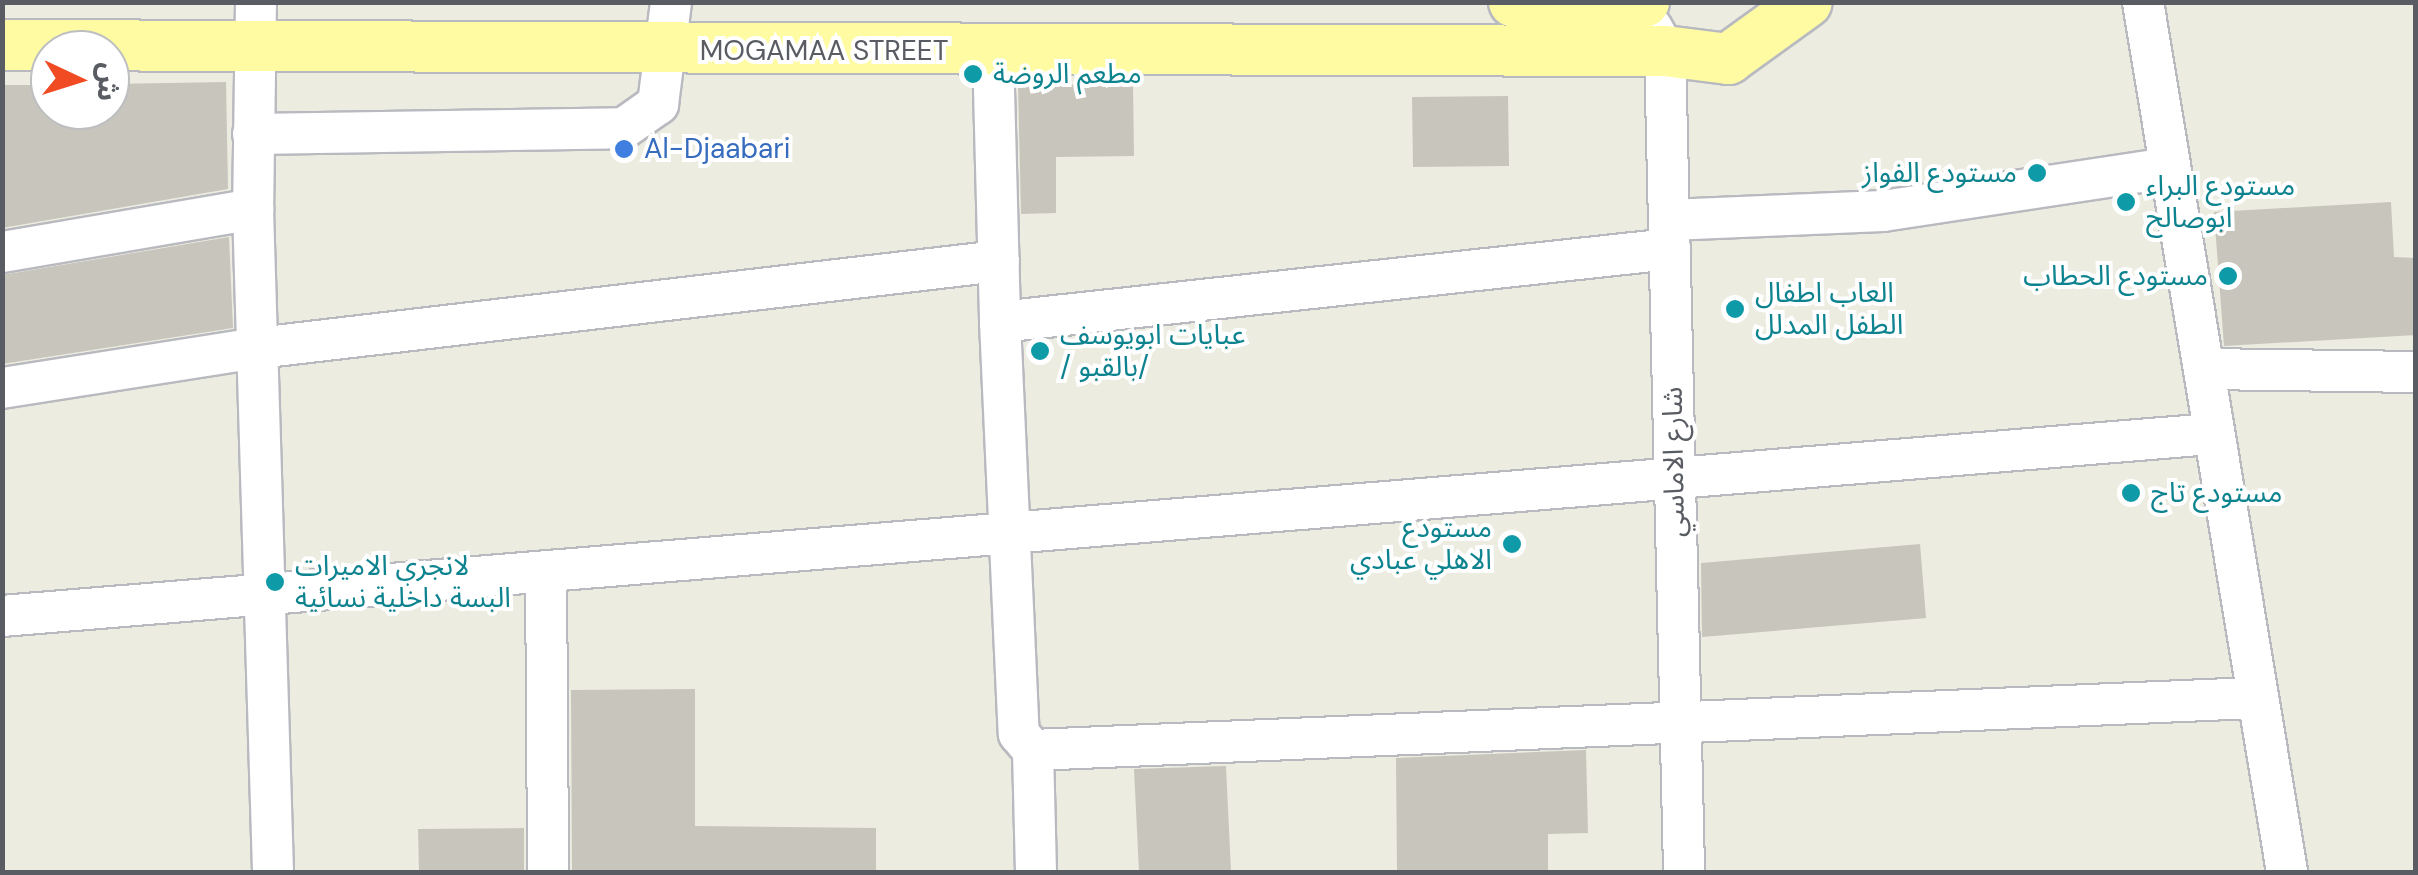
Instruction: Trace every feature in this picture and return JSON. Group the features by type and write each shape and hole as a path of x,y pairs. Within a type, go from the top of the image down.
{"main road":[{"path":"1514,2 1640,3"},
{"name":"MOGAMAA STREET","path":"2,45 255,26 670,26 993,51 1665,51 1728,58 1807,2"}],"street":[{"path":"2143,2 2167,168 2204,369 2252,698 2287,872"},
{"path":"1640,3 1665,51"},
{"path":"255,26 253,209 261,595 272,872"},
{"path":"253,134 624,128 658,104 670,26"},
{"path":"993,51 1006,532 1019,734 1034,750 1036,872"},
{"name":"شارع الاماسي","path":"1665,51 1684,872"},
{"path":"1000,322 1669,234 1882,211 2167,168"},
{"path":"2,252 253,209"},
{"path":"2,388 258,348 999,261"},
{"path":"2204,369 2416,372"},
{"path":"2,616 1674,474 2212,434"},
{"path":"546,571 548,872"},
{"path":"1034,750 2252,698"}],"building":[{"path":"226,82 228,189 2,228 2,85 30,85 30,130 130,130 130,84"},
{"path":"1133,84 1134,156 1056,157 1056,213 1021,214 1018,85"},
{"path":"1508,96 1509,166 1413,167 1412,97"},
{"path":"2391,202 2394,257 2416,258 2416,335 2224,346 2214,212"},
{"path":"229,237 233,328 2,364 2,275"},
{"path":"1920,544 1926,618 1702,637 1701,563"},
{"path":"695,689 695,826 876,828 876,872 572,872 571,690"},
{"path":"1586,750 1588,833 1548,834 1548,872 1397,872 1396,758"},
{"path":"1226,766 1231,872 1139,872 1134,769"},
{"path":"524,828 524,872 419,872 418,829"}],"place":[{"name":"مطعم الروضة","path":"973,74"},
{"name":"Al-Djaabari","path":"624,149"},
{"name":"مستودع الفواز","path":"2037,173"},
{"name":"مستودع البراء ابوصالح","path":"2126,202"},
{"name":"مستودع الحطاب","path":"2228,276"},
{"name":"العاب اطفال الطفل المدلل","path":"1735,309"},
{"name":"عبايات ابويوسف / بالقبو/","path":"1040,351"},
{"name":"مستودع تاج","path":"2131,493"},
{"name":"مستودع الاهلي عبادي","path":"1512,544"},
{"name":"لانجري الاميرات البسة داخلية نسائية","path":"275,582"}]}
